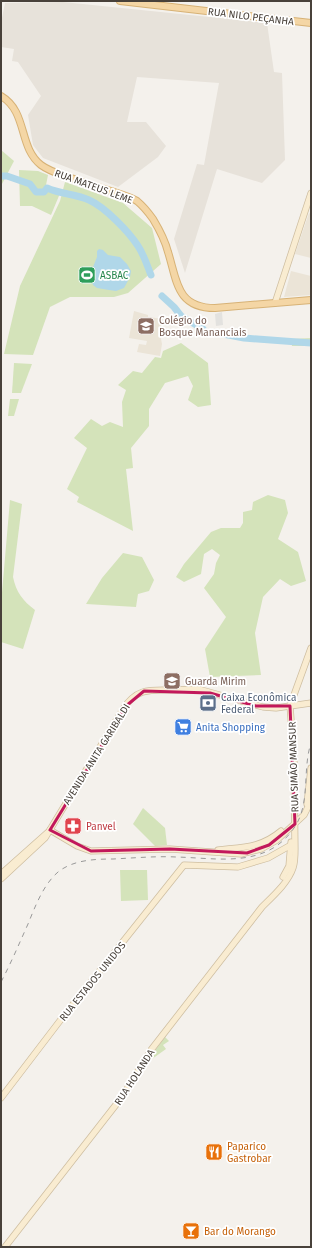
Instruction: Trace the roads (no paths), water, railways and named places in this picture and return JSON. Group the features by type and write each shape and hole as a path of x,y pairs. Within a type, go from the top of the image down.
{"main road":[{"name":"RUA NILO PEÇANHA","path":"120,1 311,23"},
{"name":"RUA MATEUS LEME","path":"1,96 9,102 18,115 28,148 40,164 59,174 130,198 143,206 153,219 162,235 177,286 183,295 191,302 210,308 311,300"},
{"path":"275,303 311,192"},
{"path":"290,706 311,648"},
{"name":"AVENIDA ANITA GARIBALDI","path":"1,879 43,841 131,699 144,691 193,689 256,706 270,708 311,703"},
{"name":"RUA SIMÃO MANSUR","path":"290,706 294,759 295,824 292,863"},
{"path":"210,851 257,845 266,842 295,824 307,804 311,768"},
{"path":"50,830 77,846 91,851 164,849 210,851 235,854 253,852 269,845 295,824 307,810 311,800"},
{"name":"RUA SIMÃO MANSUR","path":"292,863 291,845 295,824"},
{"name":"AVENIDA ANITA GARIBALDI","path":"1,874 50,830"},
{"path":"285,832 290,832 293,835"},
{"name":"RUA ESTADOS UNIDOS","path":"1,1098 59,1022 184,865 229,867 244,866 268,858 291,845"},
{"name":"RUA HOLANDA","path":"5,1247 122,1097 151,1050 262,907 287,878 292,863"}],"water":[{"path":"99,249 103,250 108,255 120,257 127,264 131,271 130,277 124,288 116,291 97,288 93,285 91,280 91,272 97,257 97,251"}],"waterway":[{"path":"1,176 7,176 30,184 36,192 44,192 47,188 57,192 84,198 95,203 116,220 134,240 142,253 151,275"},
{"path":"162,296 181,316 203,329"},
{"path":"218,333 244,338 311,343"}],"railway":[{"path":"1,982 40,896 53,877 64,868 84,861 98,859 160,857 240,858 270,850 283,841 294,828 303,808 308,753 311,743"}],"place":[{"name":"ASBAC","path":"87,275"},
{"name":"Colégio do Bosque Mananciais","path":"146,326"},
{"name":"Guarda Mirim","path":"172,681"},
{"name":"Caixa Econômica Federal","path":"208,703"},
{"name":"Anita Shopping","path":"183,727"},
{"name":"Panvel","path":"73,826"},
{"name":"Paparico Gastrobar","path":"214,1152"},
{"name":"Bar do Morango","path":"191,1231"}]}
